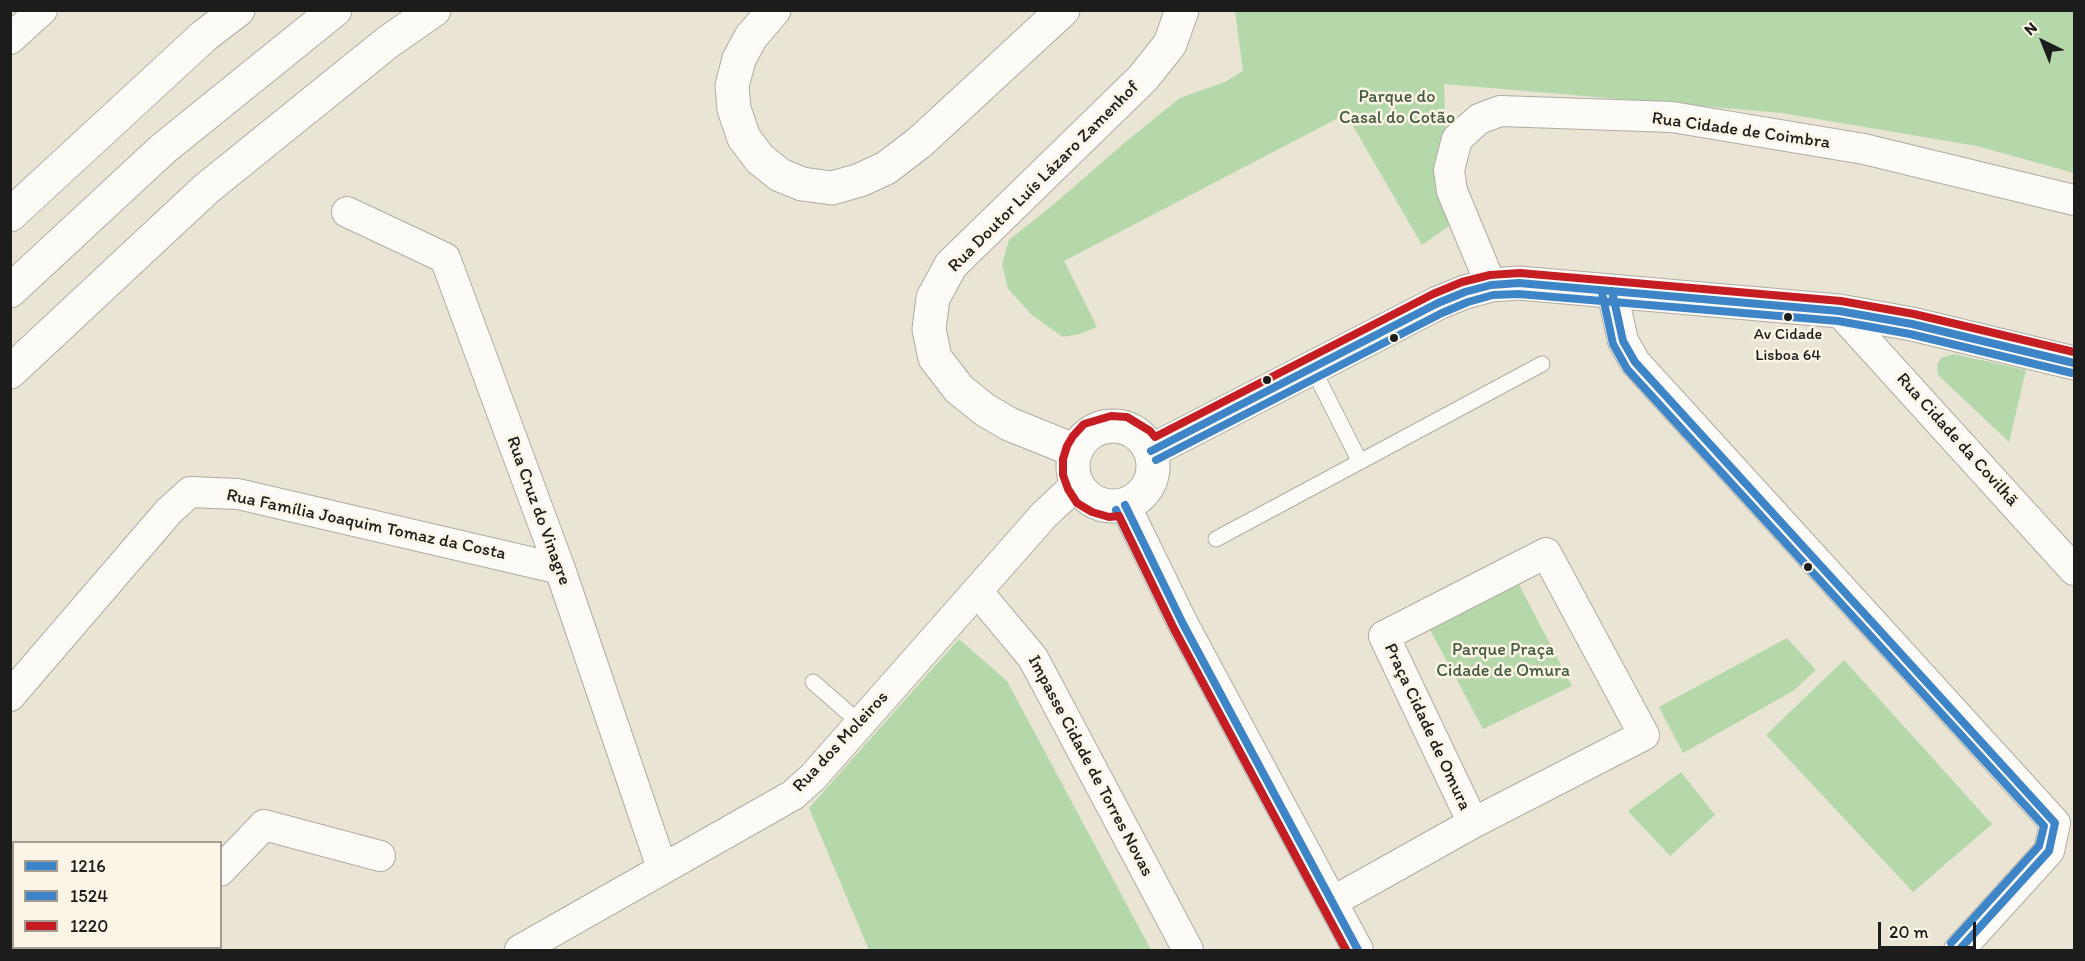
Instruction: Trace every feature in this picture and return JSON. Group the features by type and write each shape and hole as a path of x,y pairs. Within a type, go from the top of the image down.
{"main road":[{"path":"10,215 204,36 238,10"},
{"path":"10,291 164,148 335,10"},
{"path":"10,372 206,189 388,42 434,10"},
{"path":"774,10 751,37 739,59 732,86 734,109 744,138 760,159 780,175 802,184 832,188 860,180 886,168 920,142 1063,10"},
{"name":"Rua Doutor Luís Lázaro Zamenhof","path":"1076,451 1009,424 959,389 935,358 929,329 933,298 951,265 1143,78 1170,44 1182,10"},
{"path":"1150,451 1438,303 1491,285 1519,283 1839,311 1912,324 2074,363"},
{"path":"1113,426 1125,427 1144,440 1150,451 1153,464 1149,483 1137,499 1111,507 1085,496 1077,484 1073,473 1073,462 1082,441 1091,432 1113,426"}],"street":[{"path":"13,31 42,10"},
{"name":"Rua Cidade de Coimbra","path":"1491,285 1452,191 1449,170 1457,139 1479,118 1500,111 1672,117 1863,149 2074,200"},
{"name":"Rua Cruz do Vinagre","path":"346,212 445,258 560,569 662,868"},
{"path":"1612,291 1623,342 1635,362 2065,833 1961,950"},
{"name":"Rua Cidade da Covilhã","path":"1839,311 2074,570"},
{"name":"Rua dos Moleiros","path":"520,951 793,795 813,777 861,724 1044,515 1077,484"},
{"name":"Rua Família Joaquim Tomaz da Costa","path":"10,696 169,511 189,492 238,494 560,569"},
{"path":"1125,504 1183,624 1358,951"},
{"name":"Praça Cidade de Omura","path":"1332,902 1473,823 1644,735 1546,553 1384,636 1473,823"},
{"name":"Impasse Cidade de Torres Novas","path":"977,591 1033,658 1188,951"},
{"path":"222,869 264,825 380,856"}],"lane":[{"path":"1216,539 1542,364"},
{"path":"1312,367 1360,462"},
{"path":"813,682 861,724"}],"green space":[{"name":"Parque do Casal do Cotão","path":"1235,11 2074,11 2074,173 1977,146 1782,113 1444,84 1449,226 1422,245 1346,114 1064,261 1097,327 1080,334 1063,337 1032,315 1008,289 1002,264 1009,240 1180,98 1225,82 1243,71"},
{"path":"1954,354 2026,370 2009,442 1938,375 1937,365 1941,358"},
{"name":"Parque Praça Cidade de Omura","path":"1514,575 1572,686 1483,729 1426,622"},
{"path":"1787,638 1816,670 1793,691 1683,753 1659,707"},
{"path":"959,639 1007,681 1151,950 869,950 809,808"},
{"path":"1844,660 1992,824 1913,892 1766,735"},
{"path":"1681,772 1715,815 1670,856 1628,811"}],"transit line":[{"name":"1220","path":"1346,950 1174,629 1119,516 1109,517 1092,512 1077,503 1068,489 1063,475 1063,459 1067,446 1084,424 1111,416 1127,417 1150,431 1155,437 1433,294 1462,282 1490,275 1520,273 1841,301 1914,314 2074,352"},
{"name":"1216","path":"1151,451 1438,303 1491,285 1519,283 1839,311 1912,324 2074,363"},
{"name":"1216","path":"1612,291 1623,341 1635,362 2055,823 2049,851 1959,950"},
{"name":"1524","path":"1602,293 1613,344 1627,369 2044,826 2039,846 1951,943"},
{"name":"1524","path":"1156,460 1442,313 1493,295 1519,294 1838,321 1910,334 2072,373"},
{"name":"1216","path":"1125,505 1183,624 1358,950"},
{"name":"1524","path":"1116,510 1174,629 1346,950"}],"place":[{"name":"Av Cidade Lisboa 64","path":"1788,317"}]}
